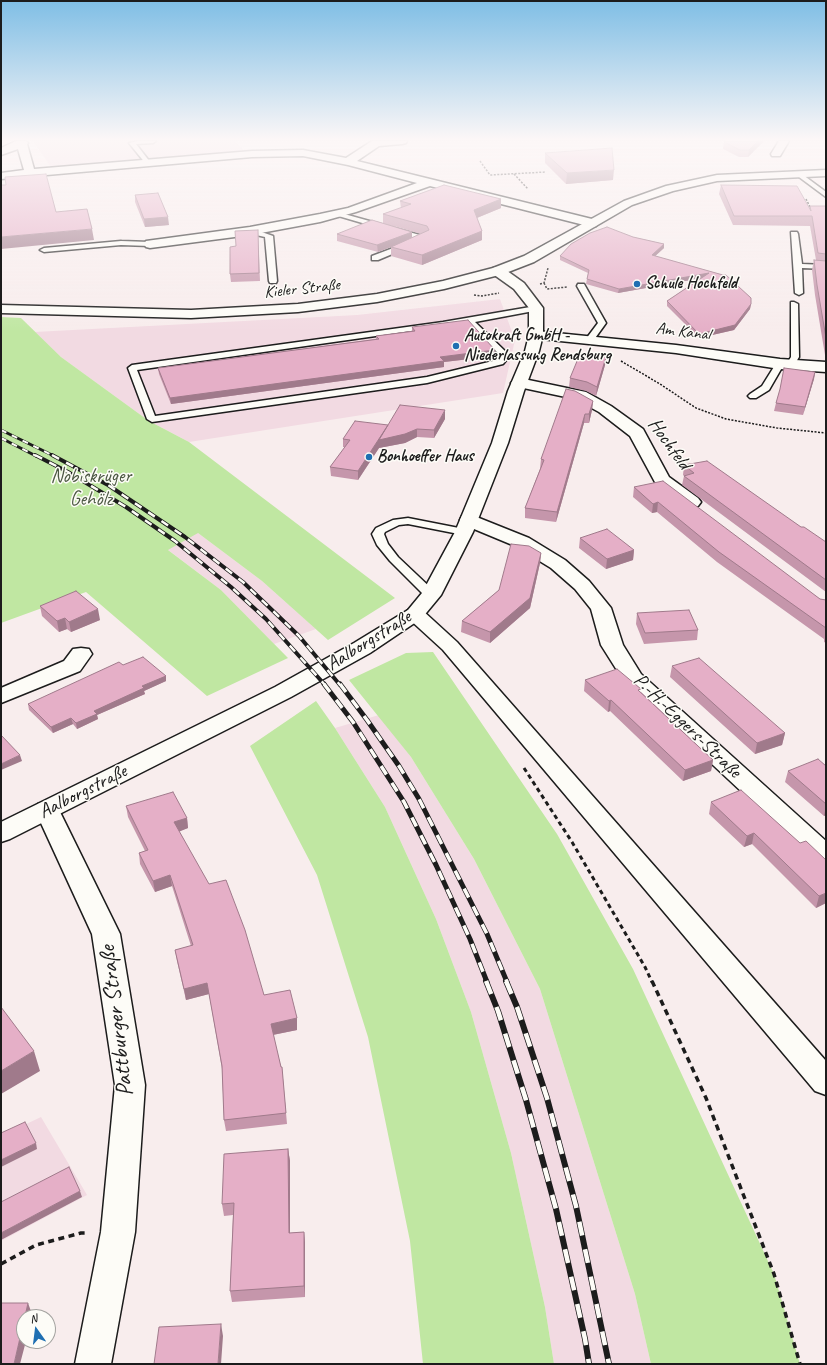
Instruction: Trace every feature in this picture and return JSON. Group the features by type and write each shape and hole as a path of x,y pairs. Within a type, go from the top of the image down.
{"street":[{"path":"150,244 250,231 337,214 367,205"},
{"path":"517,205 592,223"},
{"name":"Kieler Straße","path":"1,309 155,314 262,311 377,298 444,285 498,271 528,259 625,205"},
{"path":"498,271 519,286 536,308"},
{"name":"Aalborgstraße","path":"1,833 283,692 362,648 415,614 431,595 466,526 500,444 519,383 532,351 536,335 536,308"},
{"name":"Am Kanal","path":"536,335 590,339 785,364 826,367"},
{"name":"Hochfeld","path":"519,383 580,395 605,409 637,433 662,480 706,513"},
{"name":"P.-H.-Eggers-Straße","path":"466,526 522,542 558,564 582,585 601,608 612,645 633,678 826,856"},
{"path":"415,614 450,646 826,1082"},
{"path":"1,696 72,666 81,654"},
{"name":"Pattburger Straße","path":"47,810 106,934 130,1085 118,1232 93,1364"}],"lane":[{"path":"337,214 424,239 375,258"},
{"path":"250,231 269,236 273,281"},
{"path":"794,234 798,266 799,293"},
{"path":"44,250 121,243 150,244"},
{"path":"798,266 826,267"},
{"path":"581,286 602,323 590,339"},
{"path":"753,396 766,388 785,364 795,357 794,304"},
{"path":"468,320 502,352 504,358 500,362 427,380 152,419 132,368 435,326 468,320 536,308"},
{"path":"431,595 383,546 378,534 380,530 397,522 408,521 466,526"}],"path":[{"path":"809,205 814,214"},
{"path":"544,283 547,289 581,286"},
{"path":"590,339 599,349 660,384 696,408 726,419 777,428 826,433"},
{"path":"521,764 572,842 645,967 706,1098 774,1274 800,1364"},
{"path":"1,1264 36,1245 81,1234 118,1232"}],"shaded area":[{"path":"500,299 515,340 503,393 189,442 149,421 61,357 35,332 357,315"},
{"path":"1,423 198,533 262,581 316,629 274,644 221,590"},
{"path":"379,715 411,757 474,859 540,989 635,1294 651,1364 554,1364 545,1307 511,1153 471,1012 436,919 385,807 335,728"},
{"path":"41,1117 87,1195 1,1241 1,1136"}],"green space":[{"name":"Nobiskrüger Gehölz","path":"1,317 21,318 61,357 149,421 189,442 395,598 328,640 262,581 198,533 168,550 221,590 288,658 207,696 86,592 1,623"},
{"path":"433,652 557,834 633,969 774,1274 800,1364 651,1364 635,1294 540,989 474,859 411,757 349,680 406,653"},
{"path":"316,701 385,807 436,919 471,1012 511,1153 545,1307 554,1364 423,1364 410,1241 368,1037 317,875 250,746"}],"building":[{"path":"1,205 54,205 56,212 87,209 92,229 1,237"},
{"path":"139,205 163,205 168,217 144,219"},
{"path":"409,205 487,205 474,210 482,231 422,255 391,247 429,230 427,226 383,214"},
{"path":"729,205 807,205 811,211 810,206 826,206 826,254 818,253 812,216 734,216"},
{"path":"372,220 412,232 377,245 337,234"},
{"name":"Schule Hochfeld","path":"607,227 633,237 664,244 652,255 726,275 751,298 751,304 735,325 699,334 667,301 709,273 619,289 587,279 589,270 560,256 571,244 590,233"},
{"path":"258,230 259,273 230,274 230,247 236,246 235,231"},
{"path":"814,260 826,261 826,338 817,285"},
{"path":"468,320 495,350 440,357 444,361 170,398 158,368 379,339 376,336 415,331 412,327"},
{"path":"580,354 606,357 597,387 587,382 570,378"},
{"path":"784,368 815,372 805,407 776,403"},
{"path":"566,389 575,391 593,401 589,414 585,414 557,512 525,508 544,460 541,459"},
{"path":"400,405 445,410 434,430 417,429 405,434 379,440"},
{"path":"355,421 388,425 358,471 330,467 350,440 343,439"},
{"path":"707,461 801,527 804,527 826,542 826,580 684,476 694,473 684,465"},
{"path":"663,481 820,599 826,600 826,628 719,552 658,502 653,504 634,487"},
{"path":"607,529 634,550 607,559 580,538"},
{"path":"511,544 529,546 541,553 530,598 490,632 462,621 499,590"},
{"path":"76,591 98,609 69,622 65,618 57,621 40,606"},
{"path":"689,610 698,630 645,633 637,613"},
{"path":"143,657 166,676 142,686 144,688 94,711 97,714 76,723 71,718 51,727 28,704 119,662 123,665"},
{"path":"699,658 785,733 757,743 672,666"},
{"path":"617,669 641,689 638,690 713,760 685,770 611,700 609,701 585,680"},
{"path":"1,735 20,755 1,764"},
{"path":"818,759 826,766 826,804 788,771"},
{"path":"741,790 800,843 806,841 826,860 826,893 819,896 754,833 747,836 711,802"},
{"path":"173,792 187,818 174,822 209,884 226,880 245,930 264,995 290,990 297,1018 271,1024 282,1067 286,1113 224,1120 222,1066 207,983 184,989 175,950 193,945 170,875 153,881 139,853 148,850 126,806"},
{"path":"1,1007 34,1051 1,1071"},
{"path":"25,1122 36,1143 1,1160 1,1133"},
{"path":"288,1149 289,1233 304,1232 304,1286 230,1291 234,1203 222,1204 224,1154"},
{"path":"69,1167 80,1191 1,1233 1,1202"},
{"path":"1,1303 28,1303 27,1309 16,1309 16,1349 17,1349 14,1364 1,1364"},
{"path":"221,1324 218,1364 154,1364 159,1327"}],"railway":[{"path":"1,430 52,455"},
{"path":"1,438 36,456"},
{"path":"35,455 68,472 126,507 175,541 231,587 266,619 325,685"},
{"path":"52,455 108,485 185,537 243,582 299,636 340,685"},
{"path":"324,684 353,722 404,802 436,865 470,939 487,982"},
{"path":"340,684 399,766 419,799 487,934 507,982"},
{"path":"486,981 498,1011 526,1100 556,1209 585,1339 589,1364"},
{"path":"506,981 517,1007 547,1098 576,1206 609,1364"}],"place":[{"name":"Schule Hochfeld","path":"637,284"},
{"name":"Autokraft GmbH - Niederlassung Rendsburg","path":"456,346"},
{"name":"Bonhoeffer Haus","path":"369,457"}]}
